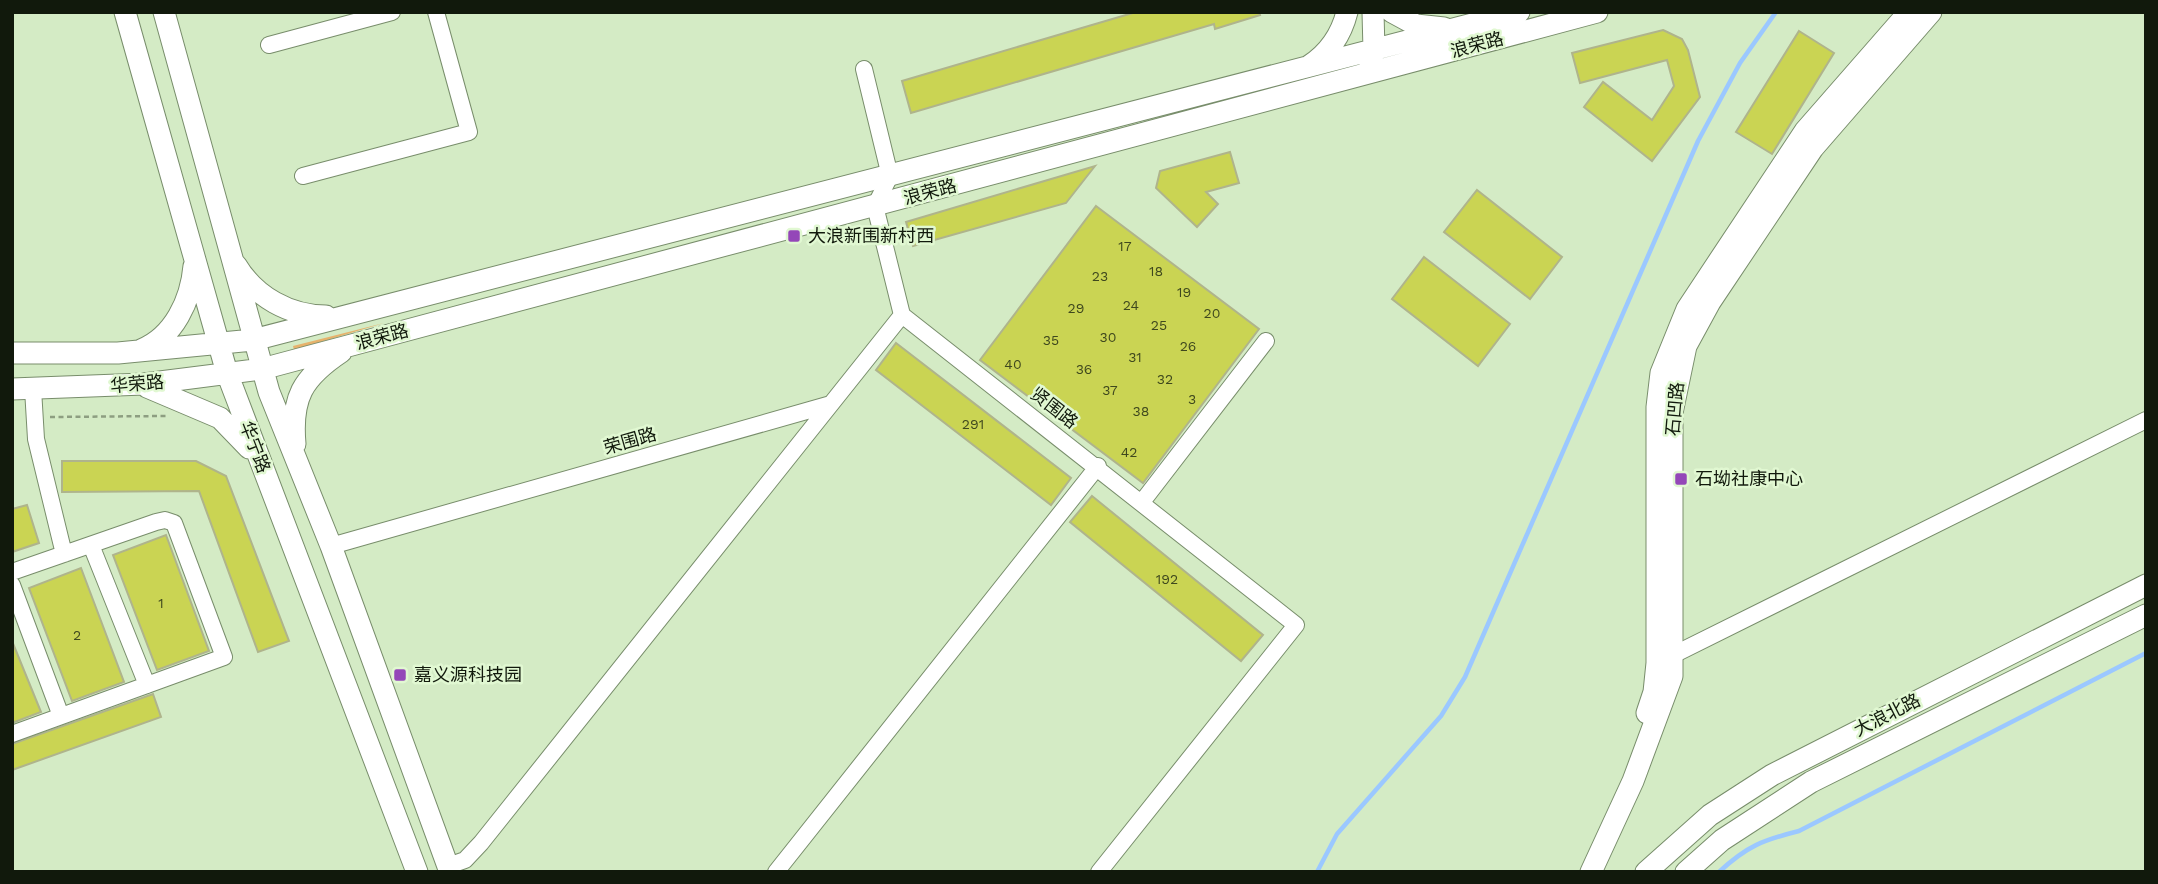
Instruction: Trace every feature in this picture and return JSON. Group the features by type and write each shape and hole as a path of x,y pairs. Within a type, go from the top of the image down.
{"main road":[{"name":"华宁路","path":"124,12 227,373 417,872"},
{"name":"华宁路","path":"164,12 262,369 331,546 449,869"},
{"path":"1305,69 1323,57 1334,43 1347,12"},
{"path":"1353,12 1364,54 1366,76"},
{"path":"1364,54 1373,12"},
{"path":"1392,12 1416,25 1460,28"},
{"name":"浪荣路","path":"253,340 1519,12"},
{"name":"浪荣路","path":"262,369 1366,76 1597,12"},
{"name":"石凹路","path":"1591,872 1667,698 1657,407 1658,387 1667,355 1687,309 1805,131 1909,12"},
{"name":"石凹路","path":"1584,872 1650,705 1665,659 1672,412 1686,346 1710,302 1813,148 1931,12"},
{"path":"230,254 240,272 275,304 301,313 342,317"},
{"path":"135,352 159,341 176,320 191,284 194,257"},
{"name":"华荣路","path":"12,353 135,352 253,340"},
{"path":"296,457 295,412 304,382 331,359 360,343"},
{"name":"华荣路","path":"22,389 135,385 262,369"},
{"path":"135,385 158,390 220,418 245,443 263,469"},
{"name":"大浪北路","path":"1646,872 1710,815 1772,775 2146,585"},
{"name":"大浪北路","path":"1685,872 1721,840 1811,782 2146,615"}],"street":[{"path":"270,45 392,12"},
{"path":"303,176 469,132 436,12"},
{"path":"449,869 465,860 481,843 902,315 874,206 890,176 864,69"},
{"name":"贤围路","path":"902,315 1098,466 1296,625 1100,872"},
{"path":"1142,502 1266,341"},
{"path":"22,389 64,554"},
{"name":"荣围路","path":"331,546 831,404"},
{"path":"1665,659 2146,420"},
{"path":"776,872 1098,466"},
{"path":"12,572 166,520 174,523 179,530 224,657 12,734"},
{"path":"91,545 147,685"},
{"path":"12,585 61,716"}],"path":[{"path":"43,417 175,416"}],"shaded area":[{"path":"384,323 294,350 293,346"}],"building":[{"path":"1136,12 1259,12 1260,15 1215,29 1214,24 911,113 902,81"},
{"path":"1663,30 1682,39 1688,50 1700,97 1652,161 1584,107 1603,82 1652,120 1674,86 1667,60 1580,83 1572,53"},
{"path":"1799,31 1834,53 1772,154 1736,132"},
{"path":"1230,152 1239,183 1206,192 1218,204 1197,227 1156,188 1160,171"},
{"path":"1095,166 1066,203 913,246 906,222"},
{"path":"1477,190 1562,257 1530,299 1444,232"},
{"path":"1096,206 1259,329 1143,483 980,360"},
{"path":"1424,257 1510,324 1478,366 1392,299"},
{"path":"896,343 1071,478 1051,505 876,370"},
{"path":"62,461 196,461 226,476 289,641 258,652 199,491 62,492"},
{"path":"1092,496 1263,635 1241,661 1070,522"},
{"path":"27,505 39,543 12,552 12,509"},
{"path":"166,535 209,651 157,670 113,555"},
{"path":"81,568 124,682 72,701 29,588"},
{"path":"12,641 41,712 12,723"},
{"path":"153,694 161,717 12,770 12,744"}],"waterway":[{"path":"1317,872 1337,834 1441,716 1465,677 1698,141 1740,63 1776,12"},
{"path":"1719,872 1756,845 1799,831 2146,653"}],"place":[{"name":"大浪新围新村西","path":"794,236"},
{"name":"石坳社康中心","path":"1681,479"},
{"name":"嘉义源科技园","path":"400,675"}]}
